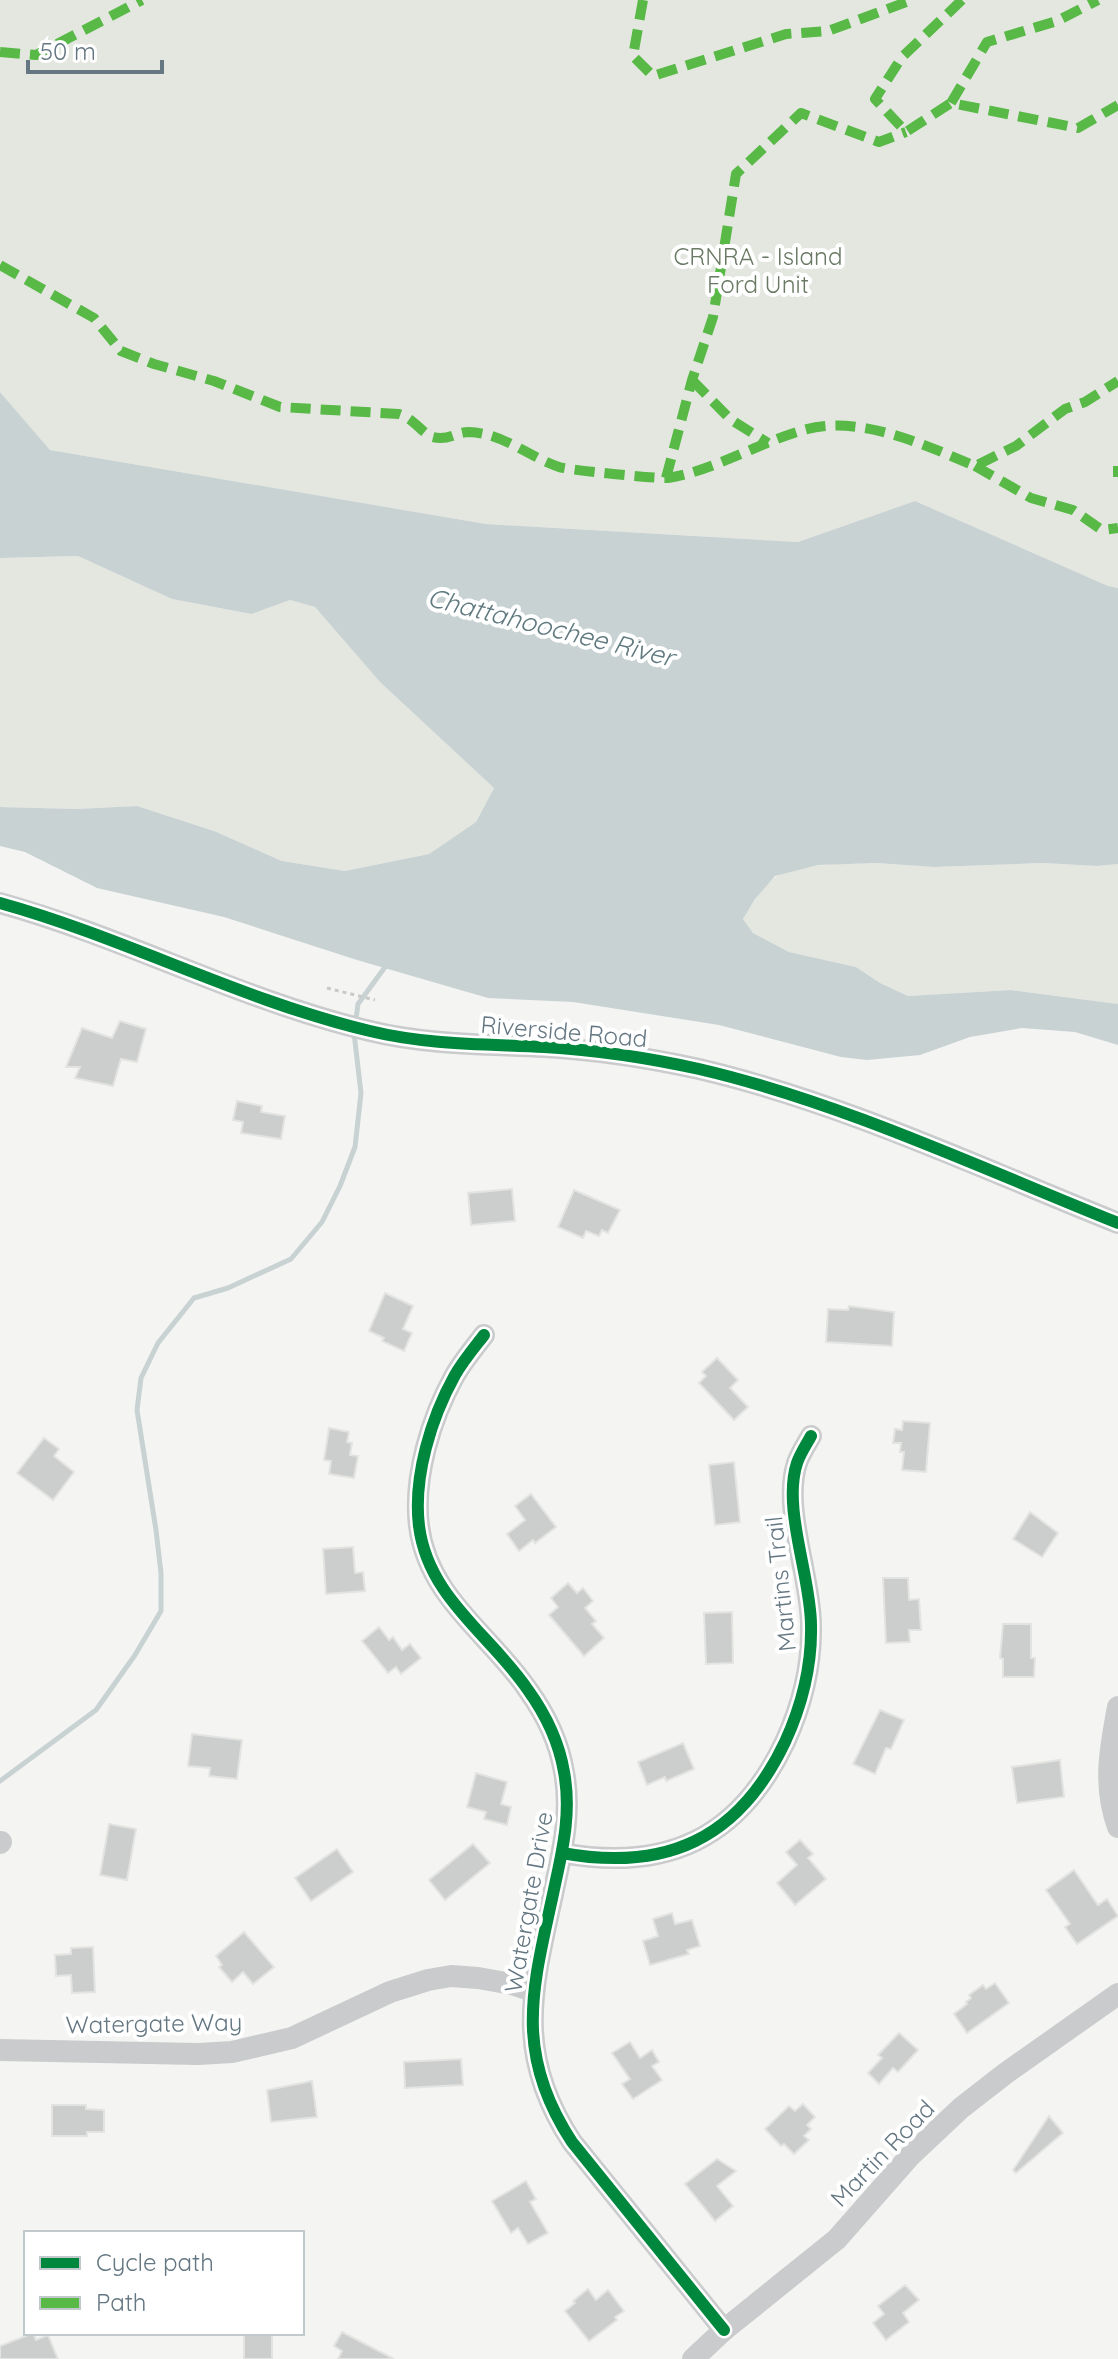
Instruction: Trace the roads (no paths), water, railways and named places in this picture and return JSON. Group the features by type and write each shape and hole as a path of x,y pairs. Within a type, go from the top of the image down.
{"street":[{"name":"Riverside Road","path":"0,903 57,919 287,1009 372,1032 444,1043 548,1047 620,1055 699,1069 772,1089 844,1113 1118,1223"},
{"name":"Watergate Drive","path":"484,1335 456,1374 433,1426 418,1489 419,1527 428,1559 445,1593 527,1688 551,1728 562,1759 567,1789 567,1822 533,1991 531,2023 535,2059 544,2090 572,2142 724,2330"},
{"name":"Martins Trail","path":"562,1853 591,1859 624,1859 657,1855 683,1847 710,1833 734,1815 755,1793 773,1767 798,1714 810,1663 811,1622 792,1489 797,1462 811,1436"},
{"path":"1118,1707 1108,1773 1110,1798 1118,1827"},
{"name":"Watergate Way","path":"0,2050 232,2052 292,2038 390,1992 428,1980 451,1976 478,1978 533,1991"},
{"name":"Martin Road","path":"693,2359 724,2330 837,2239 910,2156 961,2108 1118,1994"}],"water":[{"name":"Chattahoochee River","path":"0,392 50,450 486,524 798,542 915,501 1118,588 1118,864 818,865 775,876 743,919 753,933 789,952 856,967 908,996 1011,990 1118,1004 1118,1045 1075,1032 1022,1028 970,1037 920,1055 867,1060 841,1057 719,1025 573,1002 488,998 224,917 97,888 25,852 0,846 0,807 76,809 137,806 214,831 282,861 345,871 429,854 476,822 494,788 380,682 315,607 290,600 251,614 172,599 78,556 0,558"}],"waterway":[{"path":"356,1019 358,1004 388,963"},
{"path":"0,1781 96,1710 135,1655 161,1611 156,1530 137,1410 141,1378 158,1343 194,1298 228,1288 291,1259 322,1222 355,1147 361,1093 354,1033"}],"park label":[{"name":"CRNRA - Island Ford Unit","path":"758,270"}]}
